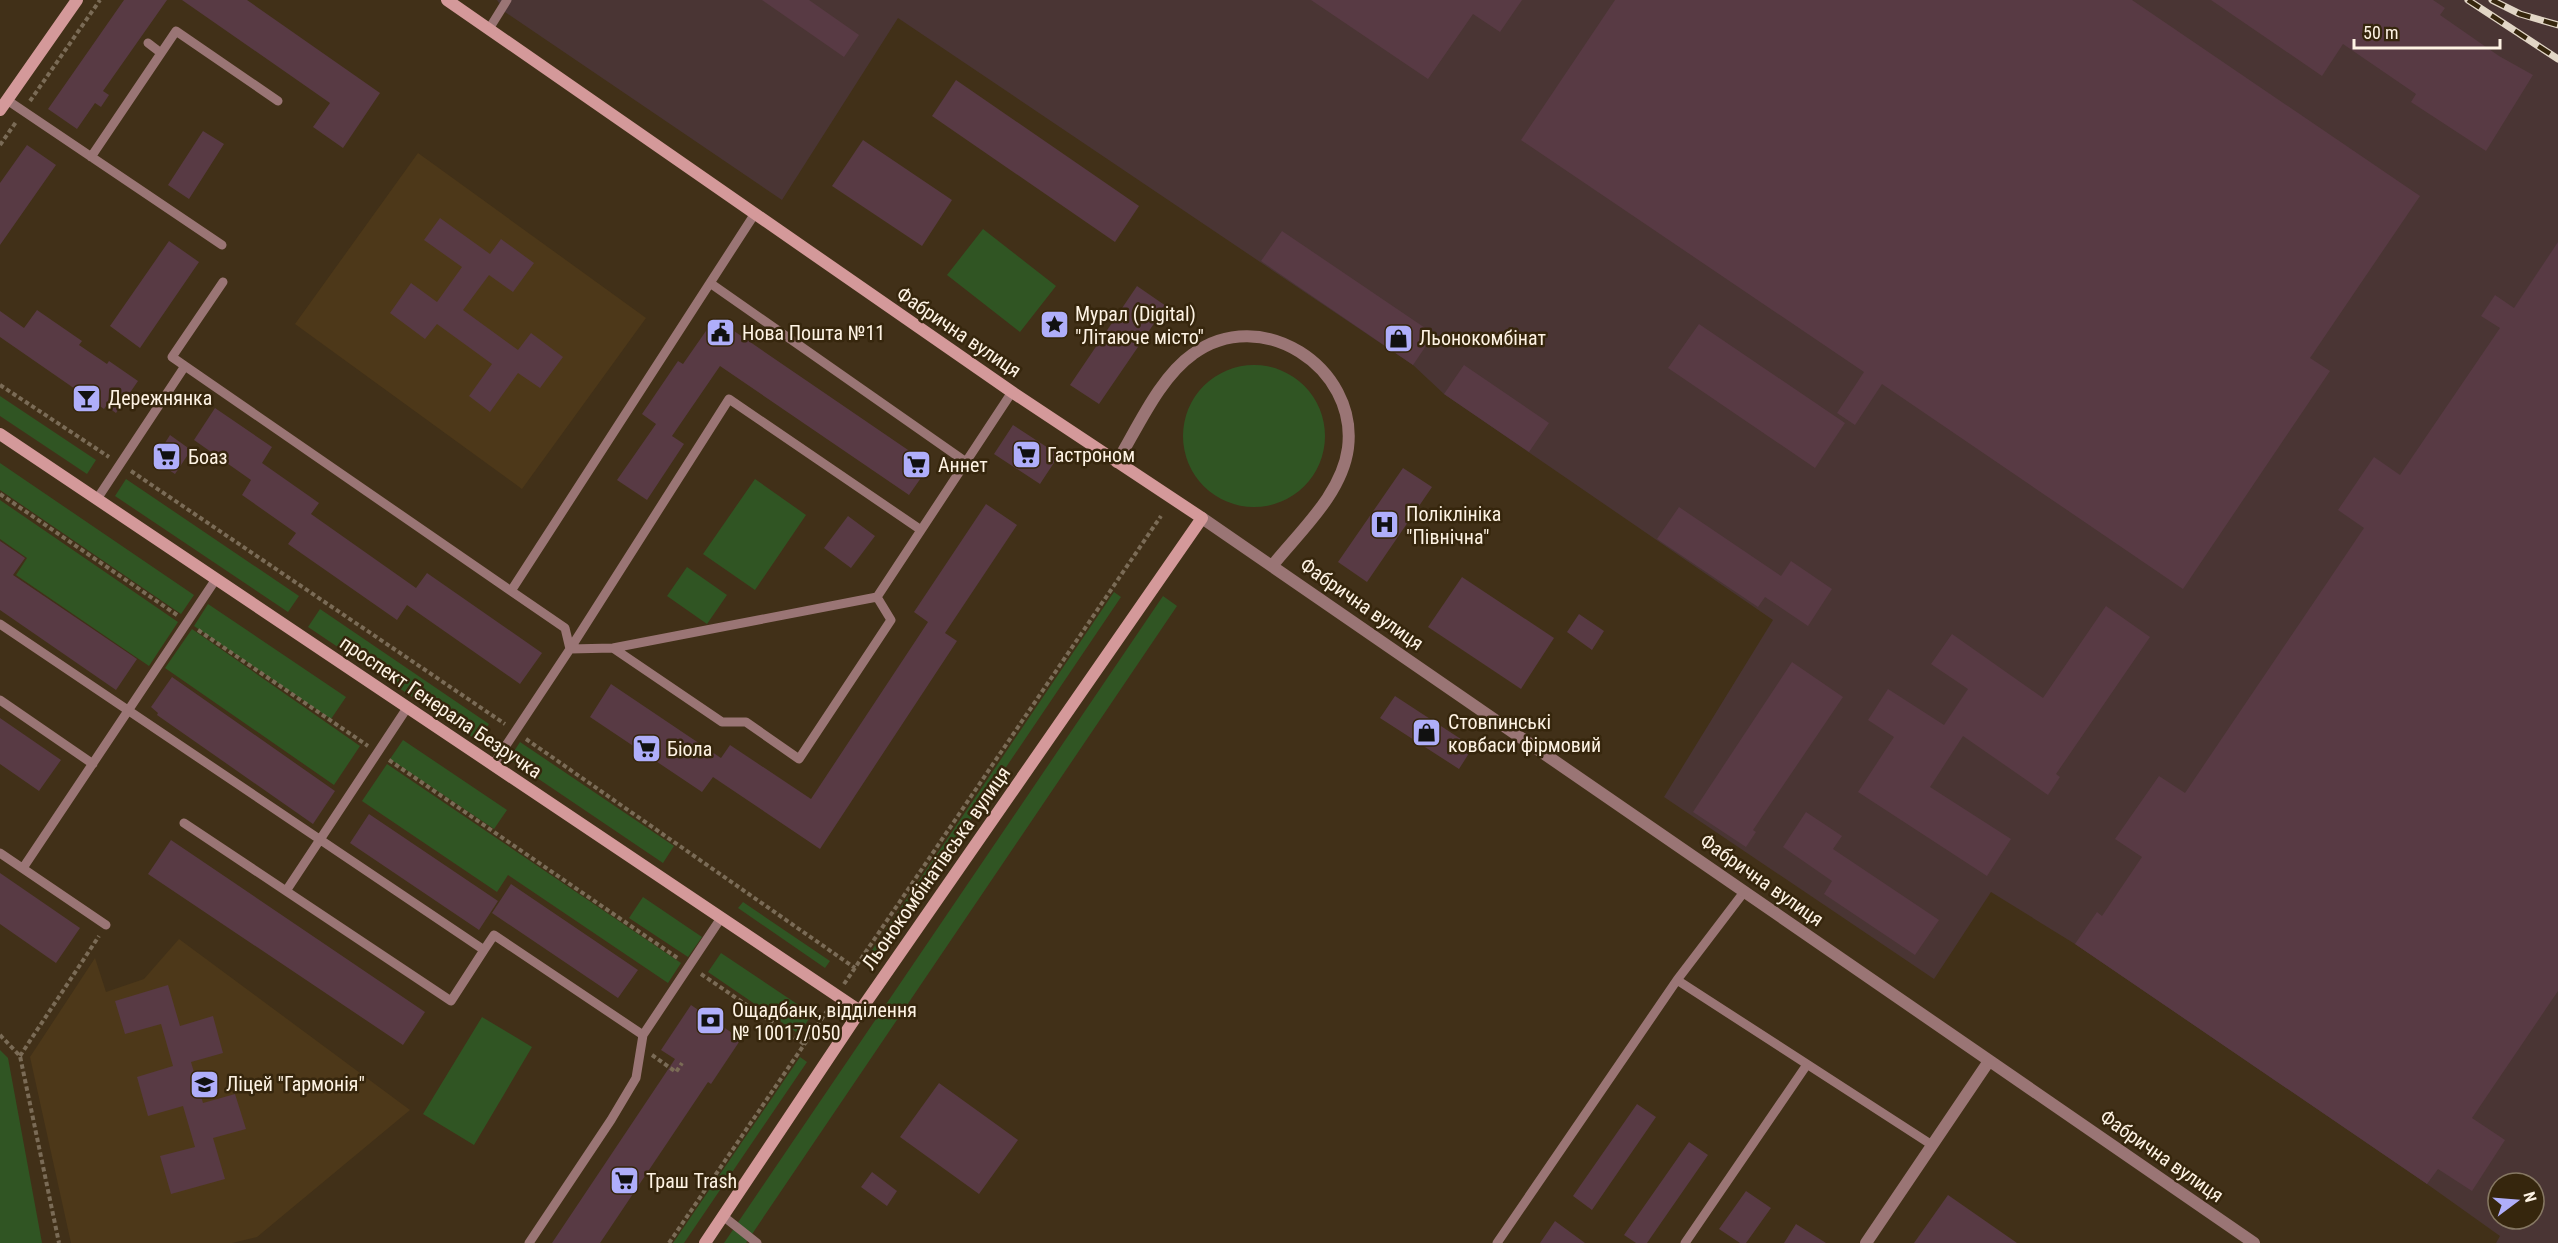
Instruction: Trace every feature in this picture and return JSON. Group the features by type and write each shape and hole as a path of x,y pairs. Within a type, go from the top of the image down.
{"street":[{"path":"3,105 77,0"},
{"name":"Фабрична вулиця","path":"447,0 754,215 1012,392 1202,518 2254,1243"},
{"path":"1118,462 1169,376 1181,363 1202,348 1226,339 1260,337 1286,343 1308,356 1322,367 1340,396 1346,413 1348,447 1341,473 1329,495 1272,566"},
{"name":"проспект Генерала Безручка","path":"0,434 860,1011"},
{"name":"Льонокомбінатівська вулиця","path":"705,1243 860,1011 1202,518"},
{"path":"1866,1243 1989,1061"}],"lane":[{"path":"489,29 507,0"},
{"path":"91,157 176,31 278,101"},
{"path":"148,43 161,53"},
{"path":"3,105 23,111 222,245"},
{"path":"511,591 754,215"},
{"path":"223,282 172,357 565,628 570,650"},
{"path":"710,283 966,462"},
{"path":"97,499 185,366"},
{"path":"570,650 613,648 877,597 1012,392"},
{"path":"493,765 570,650 729,399 921,530"},
{"path":"23,868 216,579"},
{"path":"613,648 722,722 746,722 800,759 891,620 877,597"},
{"path":"0,624 484,950"},
{"path":"0,700 93,764"},
{"path":"286,891 407,708"},
{"path":"184,824 451,1000 494,935 643,1035"},
{"path":"0,853 106,925"},
{"path":"1497,1243 1677,980 1744,892"},
{"path":"529,1243 611,1120 636,1078 643,1035 721,918"},
{"path":"1677,980 1806,1066 1932,1145"},
{"path":"1685,1243 1806,1066"},
{"path":"723,1216 757,1243"}],"path":[{"path":"0,145 100,0"},
{"path":"0,385 515,731 855,968"},
{"path":"0,494 804,1044"},
{"path":"669,1243 1161,516"},
{"path":"20,1056 106,925"},
{"path":"0,1035 20,1056 59,1243"},
{"path":"641,1048 676,1072 682,1064"}],"shaded area":[{"path":"497,0 2558,0 2558,1243 2496,1243 2500,1236 2493,1231 2546,1231 2546,1171 2486,1171 2486,1226 2075,944 1991,892 1934,979 1664,797 1773,620 1444,394 1413,365 898,18 782,200 505,12"},
{"path":"418,153 646,318 522,489 295,324"},
{"name":"Ліцей \"Гармонія\"","path":"179,939 410,1110 257,1237 232,1243 71,1243 30,1057 95,958 106,992 144,979"}],"green space":[{"path":"983,229 1056,286 1020,332 947,275"},
{"path":"1254,365 1281,370 1304,386 1320,409 1325,436 1320,463 1304,486 1281,502 1254,507 1227,502 1204,486 1188,463 1183,436 1188,409 1204,386 1227,370"},
{"path":"0,396 96,460 87,474 0,416"},
{"path":"0,463 194,595 181,614 0,490"},
{"path":"126,479 299,596 288,612 115,496"},
{"path":"755,479 806,515 755,590 703,554"},
{"path":"0,500 178,622 149,666 16,575 27,558 0,539"},
{"path":"687,567 727,595 707,624 667,596"},
{"path":"1114,592 1121,597 873,964 866,959"},
{"path":"1163,596 1177,606 746,1243 724,1243"},
{"path":"208,604 346,697 331,719 194,626"},
{"path":"320,609 489,724 478,741 308,627"},
{"path":"192,629 360,746 334,785 165,668"},
{"path":"403,740 507,810 494,829 390,759"},
{"path":"520,742 674,846 663,863 509,759"},
{"path":"387,764 681,963 668,983 508,875 497,892 362,801"},
{"path":"643,897 702,937 688,957 629,918"},
{"path":"743,902 830,961 825,968 738,908"},
{"path":"721,953 812,1014 799,1034 708,972"},
{"path":"482,1017 532,1047 474,1145 423,1114"},
{"path":"0,1050 8,1058 42,1243 0,1243"},
{"path":"800,1057 807,1062 684,1243 673,1243"}],"building":[{"path":"124,0 167,0 103,91 109,95 101,107 95,103 77,129 48,109"},
{"path":"182,0 247,0 380,93 343,148 313,127 330,103"},
{"path":"762,0 809,0 859,35 844,57"},
{"path":"1311,0 1522,0 1500,32 1473,14 1428,79"},
{"path":"1615,0 2132,0 2420,196 2310,358 2330,371 2183,589 1882,384 1855,425 1837,413 1864,372 1521,140"},
{"path":"2211,0 2433,0 2445,8 2440,15 2499,56 2533,75 2486,151 2411,102 2416,94 2343,44 2322,76"},
{"path":"956,80 1139,206 1115,242 932,116"},
{"path":"203,131 224,144 189,199 168,185"},
{"path":"863,140 952,200 922,246 832,186"},
{"path":"27,145 56,165 0,245 0,183"},
{"path":"440,218 490,254 501,239 534,263 513,292 489,275 463,310 518,350 531,333 563,357 540,388 518,373 490,412 469,396 492,364 437,324 425,339 390,313 411,283 437,302 462,267 424,240"},
{"path":"1282,231 1434,334 1413,365 1261,261"},
{"path":"169,241 199,262 140,348 110,326"},
{"path":"2558,242 2558,991 2472,1118 2505,1140 2472,1191 2438,1169 2427,1184 2075,944 2097,912 2102,916 2142,857 2115,839 2159,776 2185,793 2364,528 2338,510 2374,457 2400,475 2500,328 2481,316 2495,295 2514,308"},
{"path":"1137,286 1166,306 1099,404 1070,385"},
{"path":"37,310 82,341 79,345 107,364 109,361 138,381 116,413 106,406 104,409 0,337 0,311 24,328"},
{"path":"715,318 930,465 909,495 720,366 672,436 684,444 647,500 617,480 656,424 642,414 678,361 683,364"},
{"path":"1699,324 1845,423 1815,468 1668,368"},
{"path":"1464,365 1549,423 1529,452 1444,394"},
{"path":"215,408 272,447 262,463 319,503 311,514 416,588 427,573 542,653 520,684 407,605 397,620 288,544 296,533 242,495 251,480 194,440"},
{"name":"Гастроном","path":"1013,425 1059,455 1040,484 994,454"},
{"path":"170,435 191,450 175,474 154,460"},
{"name":"Поліклініка \"Північна\"","path":"1403,468 1432,487 1367,582 1338,562"},
{"path":"986,504 1017,525 945,633 957,641 820,849 713,777 702,792 590,717 611,684 721,758 730,745 811,799 928,622 914,612"},
{"path":"1679,507 1781,576 1791,561 1832,589 1808,626 1765,597 1758,607 1657,539"},
{"path":"848,516 875,536 851,568 824,548"},
{"path":"0,541 25,558 13,575 137,659 116,690 0,610"},
{"path":"1462,577 1554,638 1521,689 1428,627"},
{"path":"2106,606 2150,637 2056,774 2060,777 2048,795 1963,736 1930,787 2011,839 1987,876 1858,792 1894,737 1868,720 1888,689 1944,725 1968,689 1931,664 1952,634 2043,698"},
{"path":"1579,614 1604,631 1592,650 1567,632"},
{"path":"1792,662 1843,697 1753,830 1756,832 1746,847 1693,812"},
{"path":"172,677 335,791 313,824 157,715 158,713 151,707"},
{"name":"Стовпинські ковбаси фірмовий","path":"1395,696 1473,747 1459,769 1380,718"},
{"path":"0,718 61,760 39,791 0,764"},
{"path":"1806,812 1842,836 1833,849 1939,920 1915,955 1824,894 1832,881 1783,847"},
{"path":"369,814 498,901 479,930 350,843"},
{"path":"171,840 425,1012 403,1045 148,874"},
{"path":"0,873 80,928 56,963 0,924"},
{"path":"511,884 638,970 618,998 492,913"},
{"path":"168,985 180,1026 213,1016 223,1053 191,1062 203,1103 235,1094 246,1129 213,1138 225,1179 171,1194 160,1156 195,1147 183,1106 148,1116 137,1077 173,1066 161,1024 125,1034 115,1001"},
{"path":"691,1005 741,1039 711,1084 708,1082 600,1243 552,1243 675,1059 661,1050"},
{"path":"939,1083 1018,1140 979,1194 900,1137"},
{"path":"1637,1104 1656,1117 1592,1210 1573,1196"},
{"path":"1689,1142 1708,1155 1647,1243 1636,1243 1624,1235"},
{"path":"872,1172 897,1191 887,1206 861,1187"},
{"path":"1746,1191 1771,1208 1746,1243 1740,1243 1719,1229"},
{"path":"1948,1195 2017,1243 1914,1243"},
{"path":"1555,1221 1585,1243 1540,1243"},
{"path":"1796,1224 1826,1243 1784,1243"}],"railway":[{"path":"2468,0 2558,59"},
{"path":"2492,0 2520,14 2558,25"}],"place":[{"name":"Мурал (Digital) \"Літаюче місто\"","path":"1054,325"},
{"name":"Нова Пошта №11","path":"721,333"},
{"name":"Льонокомбінат","path":"1398,338"},
{"name":"Дережнянка","path":"87,398"},
{"name":"Гастроном","path":"1026,455"},
{"name":"Боаз","path":"167,457"},
{"name":"Аннет","path":"917,465"},
{"name":"Поліклініка \"Північна\"","path":"1385,525"},
{"name":"Стовпинські ковбаси фірмовий","path":"1427,733"},
{"name":"Біола","path":"646,749"},
{"name":"Ощадбанк, відділення № 10017/050","path":"711,1021"},
{"name":"Ліцей \"Гармонія\"","path":"205,1084"},
{"name":"Траш Trash","path":"625,1181"}]}
